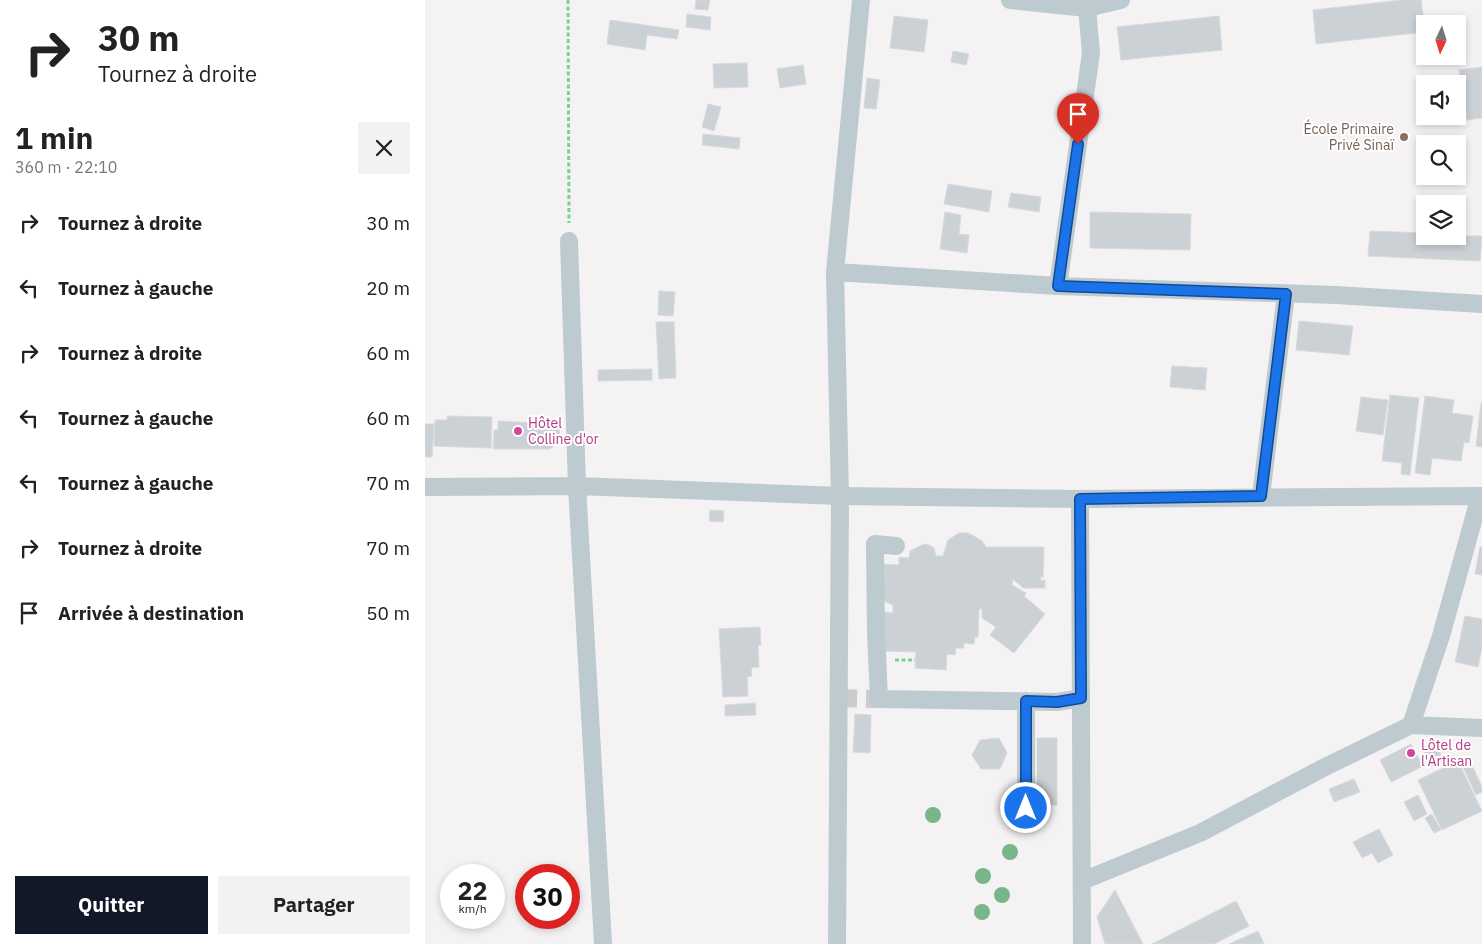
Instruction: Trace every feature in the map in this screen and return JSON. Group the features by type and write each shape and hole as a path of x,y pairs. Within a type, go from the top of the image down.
{"street":[{"path":"837,944 840,496 835,272 861,0"},
{"path":"1010,0 1087,4 1121,0"},
{"path":"1058,286 1091,53 1087,4"},
{"path":"569,241 577,486 603,944"},
{"path":"835,272 1058,286 1336,295 1482,304"},
{"path":"1261,496 1286,294"},
{"path":"425,487 577,486 840,496 1080,499 1261,496 1481,496 1441,636 1411,725"},
{"path":"1080,499 1082,944"},
{"path":"896,546 875,544 879,698 1057,702 1081,698"},
{"path":"1026,701 1026,808"},
{"path":"1082,881 1200,833 1325,766 1411,725 1482,728"}],"path":[{"path":"567,0 569,241"}],"building":[{"path":"696,0 710,0 708,10 695,9"},
{"path":"1401,0 1421,0 1423,15 1416,15 1416,33 1316,44 1313,10"},
{"path":"687,14 711,17 710,30 686,27"},
{"path":"894,16 928,20 924,52 890,48"},
{"path":"1219,16 1222,50 1121,60 1117,27"},
{"path":"610,20 679,30 677,39 647,35 645,50 607,44"},
{"path":"953,51 969,54 966,65 951,62"},
{"path":"747,63 748,87 714,88 713,64"},
{"path":"803,65 806,84 780,88 777,69"},
{"path":"1482,67 1482,118 1467,120 1466,75 1460,75 1459,70"},
{"path":"867,78 880,80 876,109 864,108"},
{"path":"708,104 721,107 714,131 702,127"},
{"path":"703,134 740,138 739,149 702,145"},
{"path":"948,184 992,191 989,212 944,204"},
{"path":"1011,193 1041,197 1039,212 1008,207"},
{"path":"945,212 961,215 959,234 969,235 967,253 940,249"},
{"path":"1090,212 1191,214 1190,250 1090,248"},
{"path":"1370,231 1416,233 1416,245 1466,245 1466,236 1482,236 1480,261 1368,256"},
{"path":"659,291 675,292 673,316 658,315"},
{"path":"1299,321 1353,326 1349,355 1296,350"},
{"path":"656,322 674,322 676,378 659,379"},
{"path":"1172,366 1207,368 1205,390 1170,387"},
{"path":"652,369 652,380 598,381 598,370"},
{"path":"1390,395 1419,398 1410,475 1401,474 1402,463 1382,461"},
{"path":"1425,396 1454,400 1452,413 1473,416 1469,443 1464,442 1461,461 1432,458 1430,475 1415,473"},
{"path":"1361,397 1388,400 1383,435 1356,431"},
{"path":"1482,403 1482,447 1476,446"},
{"path":"447,416 492,417 491,448 434,446 435,420 447,420"},
{"path":"540,418 560,419 559,442 550,449 493,449 494,430 498,430 498,421 539,423"},
{"path":"425,424 434,424 432,457 425,457"},
{"path":"710,510 724,511 723,522 709,521"},
{"path":"959,533 968,533 974,536 982,541 986,547 1044,547 1043,577 1040,577 1041,581 1045,580 1045,588 1023,588 1013,579 1012,585 1026,593 1024,596 1045,614 1014,653 990,635 996,627 982,618 982,609 979,609 978,637 975,637 974,644 964,643 964,648 956,648 955,655 947,654 946,670 915,668 916,652 883,651 884,612 893,613 893,605 886,602 880,595 882,564 899,565 899,557 909,558 910,551 927,544 934,548 936,556 943,556 948,540"},
{"path":"1480,547 1482,547 1482,575 1475,574"},
{"path":"1465,616 1482,619 1482,647 1478,667 1455,662"},
{"path":"760,627 761,645 758,645 759,667 751,668 752,676 747,677 748,696 723,697 719,629"},
{"path":"755,703 756,715 725,716 725,705"},
{"path":"855,714 871,715 870,753 853,752"},
{"path":"999,738 1007,753 1000,769 981,769 972,755 980,740"},
{"path":"1037,738 1057,738 1057,805 1037,804"},
{"path":"1438,743 1442,764 1428,767 1423,747"},
{"path":"1411,744 1423,766 1391,782 1380,760"},
{"path":"1458,761 1482,811 1442,830 1418,780"},
{"path":"1470,761 1482,787 1482,792 1476,795 1462,765"},
{"path":"1354,779 1360,792 1334,802 1329,789"},
{"path":"1418,795 1427,814 1414,821 1404,802"},
{"path":"1432,814 1441,830 1434,833 1425,818"},
{"path":"1379,829 1393,855 1378,863 1372,853 1362,858 1353,842"},
{"path":"1115,890 1143,944 1105,944 1097,917"},
{"path":"1236,901 1249,926 1214,944 1152,944"},
{"path":"1258,931 1264,944 1229,944"}],"tunnel":[{"path":"839,698 879,699"}],"place":[{"name":"École Primaire Privé Sinaï","path":"1404,137"},
{"name":"Hôtel Colline d'or","path":"518,431"},
{"name":"Lôtel de l'Artisan","path":"1411,753"}],"route":[{"path":"1026,808 1026,701 1057,702 1081,698 1080,499 1261,496 1286,294 1058,286 1078,144"}]}
